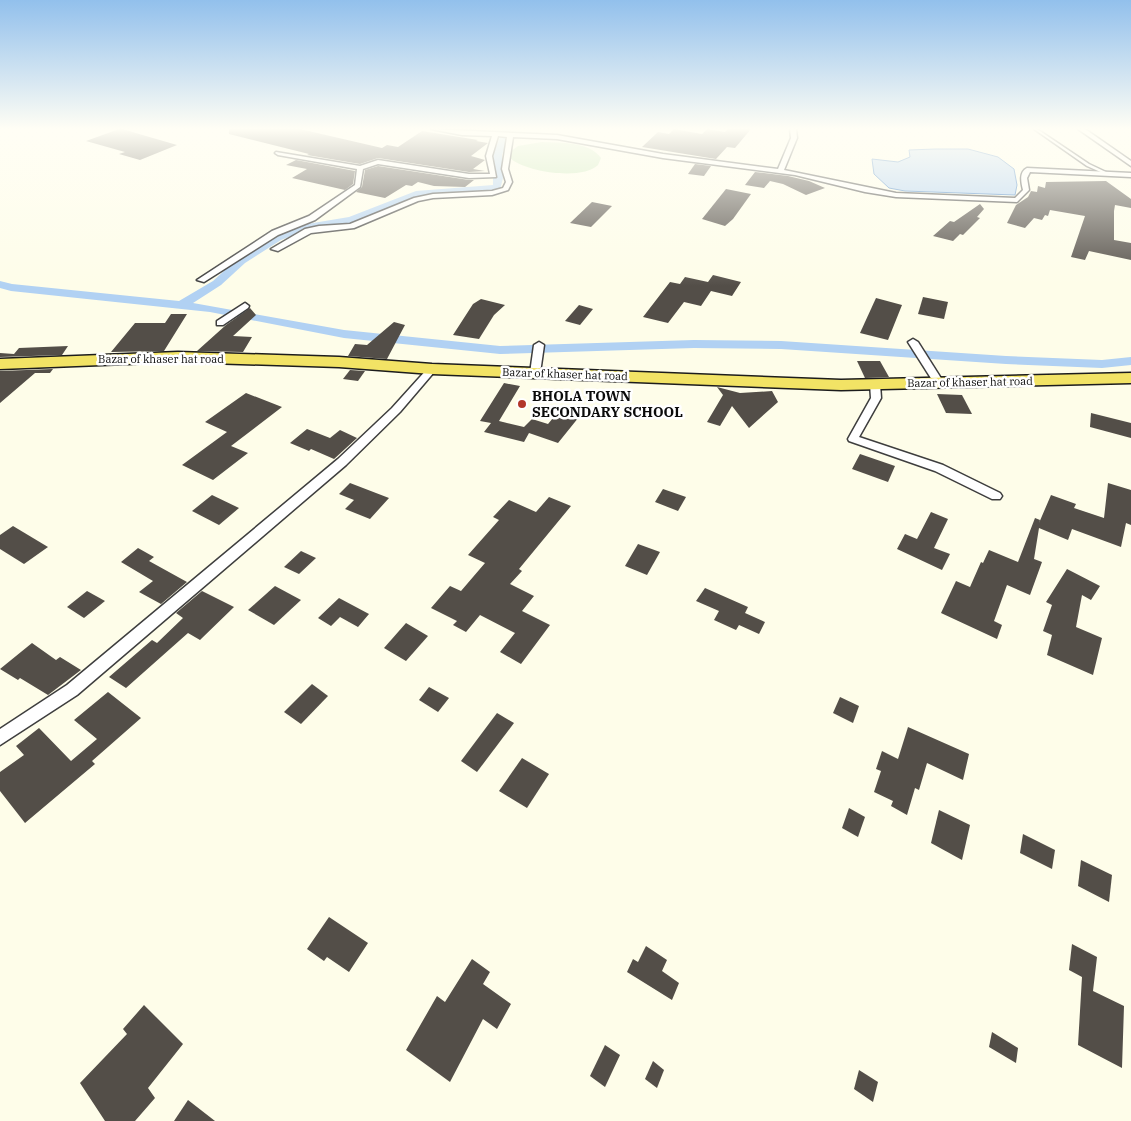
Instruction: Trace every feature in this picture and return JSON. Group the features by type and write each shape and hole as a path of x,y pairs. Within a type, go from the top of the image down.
{"main road":[{"name":"Bazar of khaser hat road","path":"0,364 178,357 339,362 432,369 536,369 782,383 875,384 935,377 1131,378"}],"street":[{"path":"201,280 275,233 312,218 358,186 359,181"},
{"path":"275,248 308,231 319,228 350,226 416,199 433,196 492,193 506,189 509,181"},
{"path":"833,181 865,190 896,195 1017,200 1026,190 1025,181"},
{"path":"220,323 245,306"},
{"path":"913,342 935,377"},
{"path":"536,369 539,345"},
{"path":"0,738 72,690 342,462 396,410 432,369"},
{"path":"875,384 876,398 853,439 939,468 996,496"}],"water":[{"path":"882,181 1016,181 1017,185 1015,195 905,191 889,188"}],"building":[{"path":"307,181 353,181 353,184 345,190"},
{"path":"363,181 472,181 465,187 434,186 418,182 412,186 406,185 385,198 356,192 362,187"},
{"path":"748,181 770,181 764,188 745,185"},
{"path":"771,181 810,181 825,188 806,195 783,184"},
{"path":"1106,181 1131,199 1131,208 1115,205 1114,240 1131,243 1131,260 1089,251 1085,260 1071,257 1085,216 1050,210 1048,216 1045,215 1042,220 1034,218 1025,228 1007,223 1016,205 1028,197 1031,191 1037,192 1038,186 1045,188 1046,182"},
{"path":"726,189 751,194 733,219 725,226 702,219"},
{"path":"592,202 612,206 591,227 570,223"},
{"path":"980,204 984,209 977,217 980,218 963,235 960,234 953,241 933,236 950,221 954,222"},
{"path":"713,275 741,282 732,296 711,291 701,306 684,302 668,323 643,317 670,282 680,284 685,277 708,282"},
{"path":"923,297 948,302 944,319 918,314"},
{"path":"876,298 902,305 888,340 860,333"},
{"path":"481,299 505,305 494,315 479,339 453,335 473,304"},
{"path":"579,305 593,309 580,325 565,321"},
{"path":"250,308 256,315 233,336 252,337 243,352 197,351 226,325"},
{"path":"171,314 187,314 164,351 111,352 135,323 165,323"},
{"path":"394,322 405,325 387,359 348,356 355,344 367,345"},
{"path":"68,346 62,355 0,357 0,353 14,354 19,348"},
{"path":"857,361 880,361 889,377 865,378"},
{"path":"53,369 50,373 35,373 0,403 0,371"},
{"path":"350,370 365,371 358,381 343,379"},
{"path":"504,383 520,386 499,421 524,427 532,419 548,424 563,406 583,412 558,443 529,433 524,442 484,432 491,423 480,421"},
{"path":"717,387 740,393 772,391 778,402 749,428 732,406 720,426 707,422 723,395"},
{"path":"246,393 282,407 231,446 248,453 213,480 182,465 227,432 205,422"},
{"path":"937,394 962,395 972,414 946,413"},
{"path":"1091,413 1131,423 1131,438 1090,427"},
{"path":"307,429 330,438 340,430 357,438 334,459 311,449 309,451 290,443"},
{"path":"860,454 895,466 888,482 852,469"},
{"path":"350,483 389,498 370,519 345,509 354,500 339,494"},
{"path":"1108,483 1131,490 1131,525 1126,523 1121,547 1072,529 1068,540 1039,528 1034,559 1042,562 1030,595 1007,585 994,621 1002,625 997,639 941,613 956,581 970,587 981,562 983,563 989,550 1018,562 1035,518 1040,520 1039,523 1051,495 1076,504 1074,508 1104,518"},
{"path":"663,489 686,497 678,511 655,502"},
{"path":"212,495 239,508 219,525 192,511"},
{"path":"549,497 571,506 519,569 522,571 510,584 534,596 522,611 550,625 521,664 500,652 515,633 480,615 466,632 453,625 457,621 431,608 450,586 461,591 485,563 468,555 499,520 493,517 509,500 536,512"},
{"path":"931,512 948,519 934,548 950,554 942,570 897,549 905,534 917,539"},
{"path":"13,526 48,547 24,564 0,549 0,535"},
{"path":"638,544 660,552 647,575 625,566"},
{"path":"138,548 154,557 149,561 187,582 161,604 139,592 153,581 121,562"},
{"path":"301,551 316,558 299,574 284,567"},
{"path":"1067,569 1100,586 1091,600 1082,595 1076,627 1102,638 1093,675 1047,655 1052,635 1043,631 1052,605 1046,602"},
{"path":"275,586 301,600 274,625 248,610"},
{"path":"705,588 748,607 745,613 765,622 759,634 739,625 736,630 714,620 719,611 696,601"},
{"path":"87,591 105,601 84,618 67,607"},
{"path":"202,591 234,607 200,640 188,633 126,688 109,677 152,640 157,643 183,618 176,613"},
{"path":"339,598 369,614 358,627 340,617 331,626 318,618"},
{"path":"406,623 428,636 406,661 384,648"},
{"path":"32,643 56,660 60,657 81,670 48,695 20,678 18,680 0,669"},
{"path":"312,684 328,696 301,724 284,712"},
{"path":"429,687 449,698 438,712 419,700"},
{"path":"108,692 141,718 92,761 95,764 25,823 0,791 0,772 24,755 16,746 39,728 71,761 97,739 74,720"},
{"path":"840,697 859,706 853,723 833,713"},
{"path":"497,713 514,723 477,772 461,761"},
{"path":"908,727 969,754 963,780 927,763 919,790 915,788 907,815 891,806 893,801 874,792 881,771 876,769 882,751 898,759"},
{"path":"522,758 549,774 527,808 499,791"},
{"path":"849,808 865,817 858,837 842,828"},
{"path":"939,810 970,825 962,860 931,843"},
{"path":"1023,834 1055,850 1052,869 1020,853"},
{"path":"1081,860 1112,875 1109,902 1078,886"},
{"path":"329,917 368,943 349,972 327,957 324,961 307,949"},
{"path":"1072,944 1097,957 1093,991 1124,1006 1122,1068 1078,1045 1082,977 1069,970"},
{"path":"646,946 667,960 662,971 679,983 672,1000 627,972 633,959 638,962"},
{"path":"472,959 490,972 483,984 511,1004 497,1029 483,1019 450,1082 406,1050 437,996 445,1002"},
{"path":"144,1005 183,1044 148,1088 155,1098 135,1121 105,1121 80,1083 127,1034 123,1029"},
{"path":"992,1032 1018,1048 1016,1063 989,1047"},
{"path":"605,1045 620,1055 605,1087 590,1076"},
{"path":"653,1061 664,1070 657,1088 645,1079"},
{"path":"859,1070 878,1082 873,1102 854,1089"},
{"path":"188,1100 215,1121 174,1121"}],"waterway":[{"path":"181,305 217,283 241,261 277,238 305,227 351,220 416,194 497,188 498,181"},
{"path":"0,284 11,287 181,305"},
{"path":"181,305 210,308 344,334 500,350 694,344 781,345 1006,360 1102,364 1131,361"}],"place":[{"name":"BHOLA TOWN SECONDARY SCHOOL","path":"522,404"}]}
